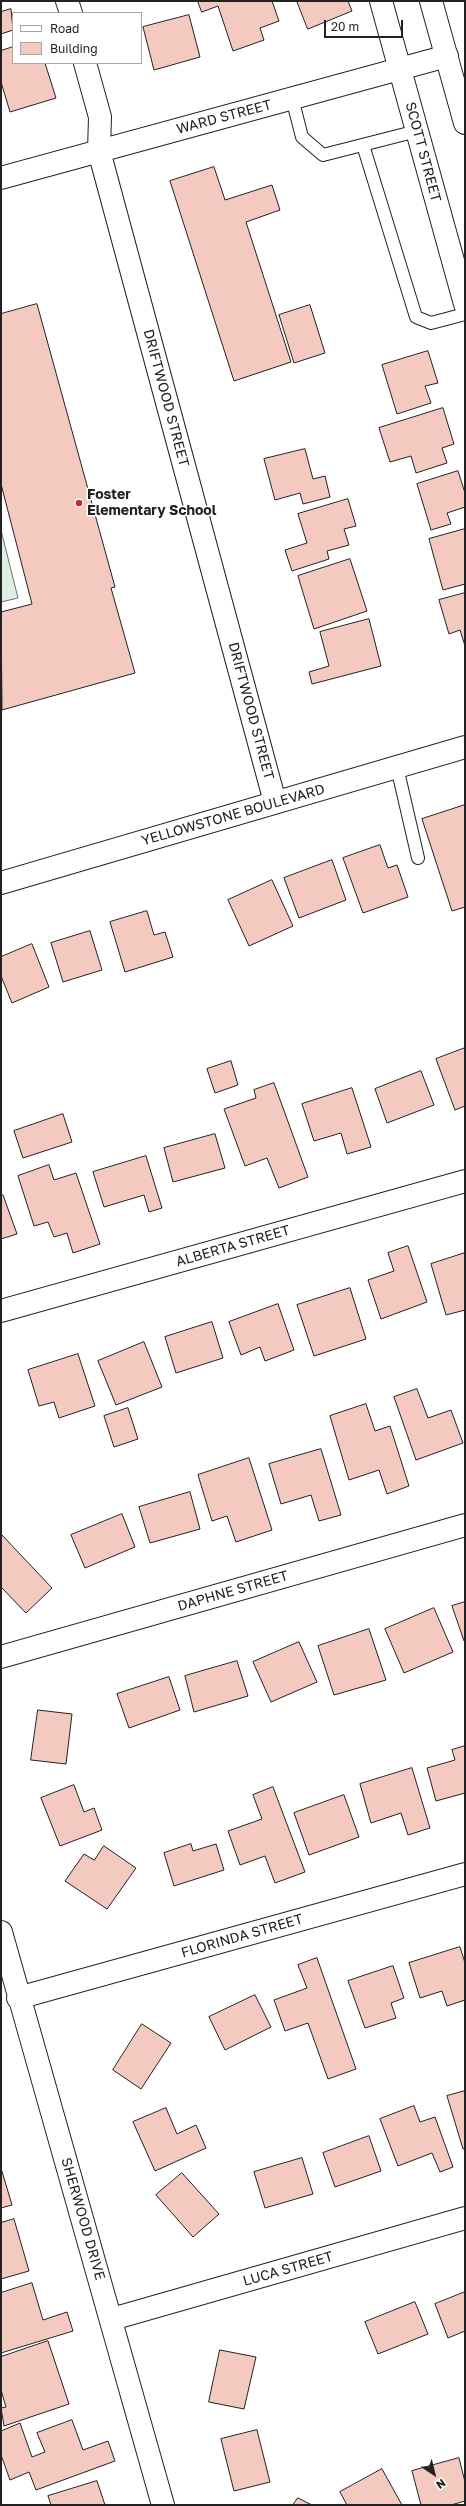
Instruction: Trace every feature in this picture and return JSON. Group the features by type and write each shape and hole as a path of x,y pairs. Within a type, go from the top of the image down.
{"street":[{"path":"68,1 71,12"},
{"name":"SCOTT STREET","path":"381,1 465,304"},
{"path":"431,1 465,123"},
{"name":"WARD STREET","path":"1,178 447,56"},
{"name":"DRIFTWOOD STREET","path":"85,64 100,117 99,151 276,802"},
{"name":"YELLOWSTONE BOULEVARD","path":"1,883 465,748"},
{"name":"ALBERTA STREET","path":"1,1311 465,1181"},
{"name":"DAPHNE STREET","path":"1,1657 465,1525"},
{"name":"FLORINDA STREET","path":"18,1998 465,1874"},
{"name":"SHERWOOD DRIVE","path":"1,1932 18,1998 112,2319 163,2505"},
{"name":"LUCA STREET","path":"112,2319 465,2218"}],"lane":[{"path":"292,98 302,137 323,154 417,131"},
{"path":"363,145 416,317 432,323 465,314"},
{"path":"397,767 418,858"}],"green space":[{"path":"1,530 18,598 1,602"}],"building":[{"path":"198,1 272,1 279,21 260,28 264,40 233,51 218,6 202,12"},
{"path":"297,1 348,1 352,11 308,29"},
{"path":"11,9 12,30 1,34 1,12"},
{"path":"189,15 200,57 154,70 143,27"},
{"path":"12,47 12,64 45,64 56,98 10,112 1,82 1,51"},
{"path":"214,167 225,200 272,185 280,210 246,222 291,362 234,381 170,181"},
{"path":"37,304 115,587 111,588 135,673 2,710 1,612 32,604 1,484 1,314"},
{"path":"310,305 325,353 294,363 279,315"},
{"path":"428,351 438,383 425,386 431,403 397,414 382,365"},
{"path":"443,408 454,444 442,448 447,463 416,473 411,456 390,462 379,428"},
{"path":"305,449 313,479 325,476 330,497 303,504 300,493 275,500 264,459"},
{"path":"458,471 465,493 465,507 447,513 451,524 431,530 417,484"},
{"path":"348,499 356,526 344,529 349,545 327,551 329,559 292,571 285,550 307,543 298,514"},
{"path":"465,529 465,584 443,590 429,539"},
{"path":"350,559 367,611 314,629 298,576"},
{"path":"465,593 465,646 460,630 449,634 439,600"},
{"path":"369,619 381,666 312,684 309,672 329,666 320,632"},
{"path":"465,805 465,907 452,911 422,819"},
{"path":"380,845 388,868 397,865 408,897 363,913 343,858"},
{"path":"332,860 346,900 299,918 284,878"},
{"path":"272,880 293,926 249,946 228,900"},
{"path":"147,911 154,935 165,932 173,957 125,972 110,922"},
{"path":"90,931 102,970 63,982 51,943"},
{"path":"32,944 49,987 12,1003 1,976 1,957"},
{"path":"465,1048 465,1106 455,1110 436,1059"},
{"path":"231,1061 238,1085 215,1093 207,1069"},
{"path":"421,1071 434,1105 387,1123 375,1089"},
{"path":"274,1083 308,1177 279,1188 267,1158 245,1166 224,1109 256,1098 254,1090"},
{"path":"352,1088 371,1147 347,1154 341,1133 314,1141 302,1104"},
{"path":"63,1114 72,1142 23,1158 14,1131"},
{"path":"215,1134 225,1168 173,1182 164,1148"},
{"path":"146,1156 162,1208 149,1212 144,1195 104,1207 93,1172"},
{"path":"49,1165 54,1180 76,1173 100,1244 73,1253 67,1233 54,1237 48,1222 34,1226 18,1176"},
{"path":"3,1195 17,1234 1,1239 1,1196"},
{"path":"408,1246 427,1302 381,1319 368,1280 394,1271 388,1253"},
{"path":"465,1253 465,1310 446,1315 431,1264"},
{"path":"350,1288 366,1339 314,1356 297,1305"},
{"path":"278,1304 294,1350 265,1361 260,1347 241,1355 229,1322"},
{"path":"212,1322 223,1358 176,1373 165,1337"},
{"path":"144,1342 162,1387 116,1405 98,1361"},
{"path":"78,1354 95,1406 59,1418 54,1402 39,1406 28,1370"},
{"path":"417,1389 428,1418 451,1410 463,1443 416,1460 394,1397"},
{"path":"366,1404 375,1431 390,1426 409,1486 387,1494 379,1470 349,1480 330,1416"},
{"path":"128,1408 138,1439 114,1447 104,1416"},
{"path":"321,1449 341,1515 319,1521 311,1495 281,1504 269,1464"},
{"path":"249,1458 272,1530 236,1542 227,1516 212,1521 198,1475"},
{"path":"190,1492 200,1529 150,1543 139,1507"},
{"path":"122,1514 135,1547 85,1568 71,1535"},
{"path":"1,1534 52,1588 26,1613 1,1587"},
{"path":"465,1602 465,1641 464,1641 452,1606"},
{"path":"434,1608 453,1652 404,1673 385,1629"},
{"path":"369,1629 386,1680 334,1695 318,1646"},
{"path":"299,1642 317,1682 271,1702 253,1662"},
{"path":"237,1661 248,1696 194,1712 185,1676"},
{"path":"169,1677 180,1710 129,1728 117,1694"},
{"path":"38,1710 72,1714 66,1764 31,1760"},
{"path":"465,1746 465,1793 436,1801 427,1768 455,1760 452,1750"},
{"path":"412,1768 430,1828 408,1835 401,1813 371,1823 360,1784"},
{"path":"74,1785 84,1812 94,1808 102,1830 60,1846 41,1798"},
{"path":"273,1787 305,1872 275,1883 265,1856 240,1865 228,1831 262,1819 253,1795"},
{"path":"344,1795 359,1837 309,1855 294,1813"},
{"path":"191,1844 193,1851 216,1844 224,1870 174,1886 164,1853"},
{"path":"104,1846 136,1868 107,1909 65,1881 84,1854 94,1860"},
{"path":"460,1947 465,1963 465,2000 447,2006 442,1991 420,1998 409,1963"},
{"path":"317,1958 356,2069 328,2079 308,2023 285,2031 274,2000 307,1988 298,1965"},
{"path":"393,1966 404,1998 391,2003 396,2018 365,2028 348,1981"},
{"path":"255,1995 271,2027 225,2050 209,2017"},
{"path":"142,2024 171,2043 141,2089 113,2070"},
{"path":"465,2091 465,2148 463,2149 447,2096"},
{"path":"414,2106 420,2122 435,2117 453,2167 440,2172 432,2153 398,2166 380,2119"},
{"path":"166,2108 177,2134 196,2125 206,2148 155,2171 133,2122"},
{"path":"369,2136 381,2171 335,2187 323,2153"},
{"path":"302,2158 313,2194 265,2208 254,2172"},
{"path":"1,2168 12,2205 1,2208"},
{"path":"182,2173 219,2214 193,2237 156,2195"},
{"path":"14,2219 29,2271 1,2279 1,2223"},
{"path":"32,2283 43,2320 67,2312 73,2331 1,2353 1,2293"},
{"path":"465,2292 465,2331 448,2338 435,2304"},
{"path":"415,2302 428,2334 378,2354 365,2322"},
{"path":"48,2341 69,2404 4,2426 1,2408 6,2407 1,2390 1,2357"},
{"path":"220,2350 256,2357 244,2409 209,2402"},
{"path":"72,2420 83,2450 108,2441 115,2461 36,2490 29,2472 10,2480 1,2455 1,2431 20,2423 32,2457 45,2452 37,2433"},
{"path":"257,2430 270,2482 234,2491 221,2439"},
{"path":"459,2458 465,2482 465,2501 451,2505 421,2505 412,2471"},
{"path":"382,2469 402,2505 347,2505 340,2492"},
{"path":"97,2481 105,2505 51,2505 48,2496"},
{"path":"298,2498 312,2505 293,2505"}],"place":[{"name":"Foster Elementary School","path":"79,503"}]}
